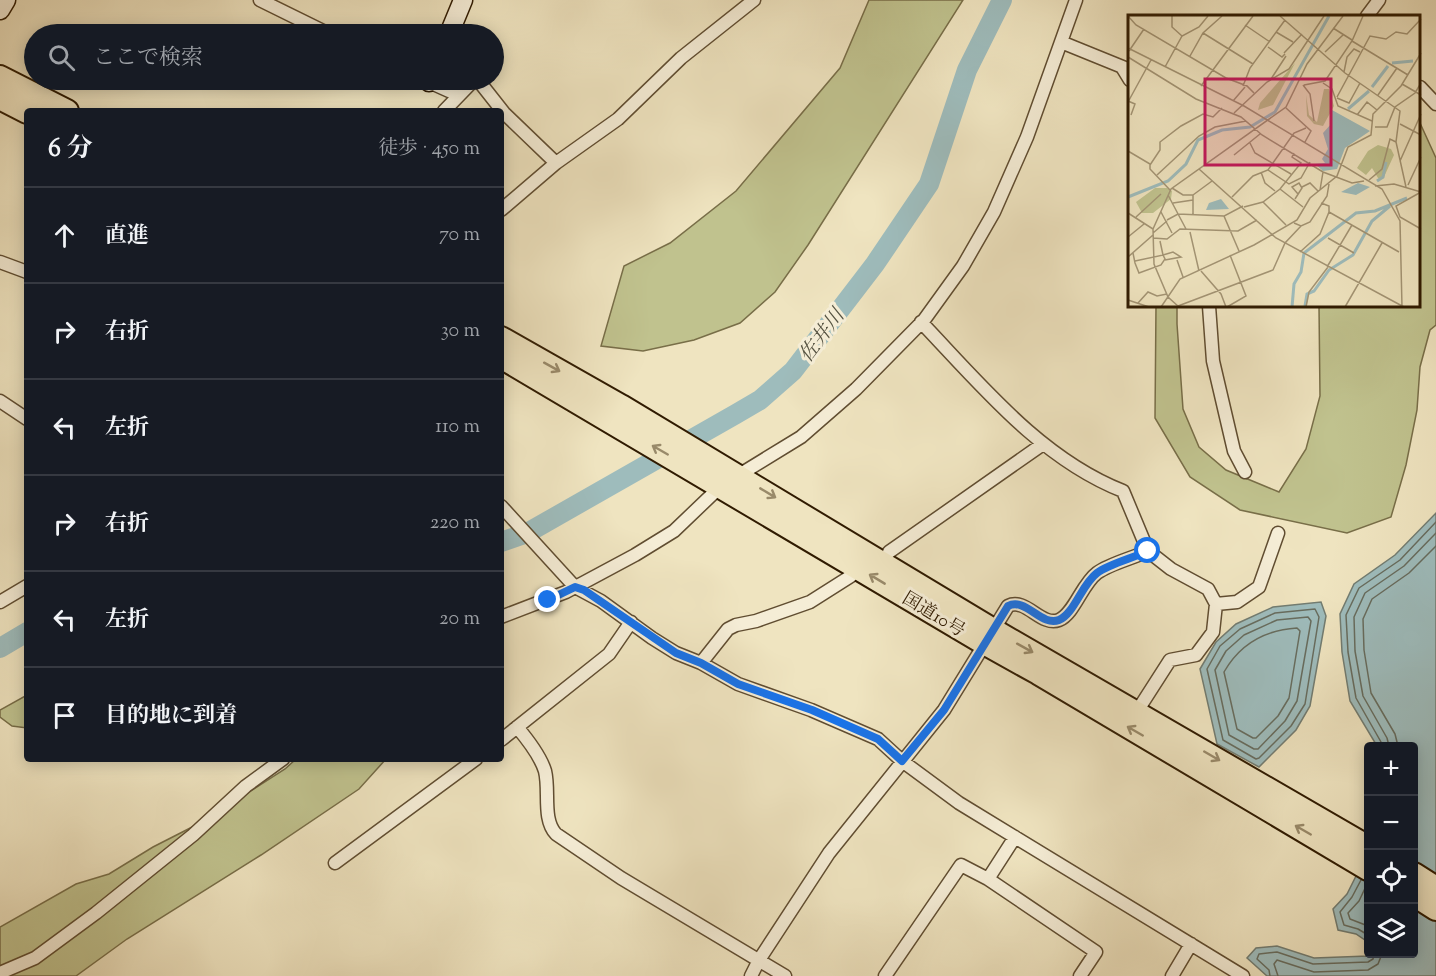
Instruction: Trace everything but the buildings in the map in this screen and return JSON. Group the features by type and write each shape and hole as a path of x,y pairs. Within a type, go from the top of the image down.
{"highway":[{"path":"0,77 24,89"},
{"path":"26,90 61,108"},
{"path":"0,98 24,110"},
{"name":"国道10号","path":"504,340 616,414 989,637 1136,713 1363,854"},
{"name":"国道10号","path":"504,358 616,414"},
{"name":"国道10号","path":"989,637 1038,673 1363,854"},
{"path":"1418,877 1436,888"},
{"path":"1418,898 1436,909"}],"street":[{"path":"0,10 6,0"},
{"path":"260,0 309,24"},
{"path":"453,24 463,0"},
{"path":"504,207 556,163 618,119 681,58 752,0"},
{"path":"504,616 548,600 575,587 674,531 721,476 801,437 870,375 921,322 950,285 994,212 1027,137 1076,0"},
{"path":"1368,15 1380,0"},
{"path":"1061,42 1126,69"},
{"path":"1421,89 1436,104"},
{"path":"447,90 460,93"},
{"path":"447,108 464,90"},
{"path":"485,90 500,108"},
{"path":"504,112 556,163"},
{"path":"0,262 24,271"},
{"path":"1209,308 1213,361 1234,451 1245,472"},
{"path":"921,322 983,387 1043,444 1100,482 1123,491 1148,551 1172,569 1208,589 1216,604 1213,632 1196,655 1170,660 1136,713"},
{"path":"0,401 24,417"},
{"path":"889,552 1043,444"},
{"path":"504,509 575,587 584,590 676,653 701,663 738,684 812,710 878,739 902,761 959,803 1243,976"},
{"path":"1216,604 1237,603 1259,587 1278,533"},
{"path":"751,976 759,960 829,853 944,710 1008,606 1020,605 1049,621 1059,620 1068,614 1084,586 1097,573 1148,551"},
{"path":"701,663 729,629 810,602 851,576"},
{"path":"0,602 24,588"},
{"path":"504,738 609,654 631,622"},
{"path":"517,727 533,748 544,769 547,779 550,826 556,834 621,878 785,976"},
{"path":"0,973 35,958 96,914 193,835 246,786 279,762"},
{"path":"335,863 472,762"},
{"path":"988,879 1015,837"},
{"path":"885,976 961,865 988,879 1096,952 1080,976"},
{"path":"1172,976 1191,944"}],"green space":[{"path":"869,0 963,0 808,245 775,292 740,323 694,340 643,351 601,346 624,266 670,243 736,191 840,68"},
{"path":"1421,125 1436,158 1436,325 1430,330 1420,367 1417,410 1406,465 1391,517 1347,533 1240,510 1190,477 1155,418 1156,308 1177,308 1183,409 1199,447 1226,470 1279,492 1306,449 1320,396 1319,308 1421,308"},
{"path":"24,697 24,728 12,726 0,717 0,710"},
{"path":"293,762 383,762 359,789 261,855 127,939 76,976 0,976 0,927 76,884 109,874 153,847 202,822"}],"water":[{"path":"1436,513 1436,976 1267,976 1247,958 1256,948 1277,946 1314,958 1364,956 1364,958 1418,958 1418,742 1375,742 1350,701 1342,652 1340,614 1354,584 1395,555"},
{"path":"1321,602 1326,616 1310,706 1296,730 1259,767 1217,744 1200,669 1216,642 1236,624 1273,607"},
{"path":"1364,860 1364,939 1356,934 1338,930 1333,909 1347,894"}],"waterway":[{"name":"佐井川","path":"504,541 527,533 760,400 793,371 875,264 929,184 967,70 1002,0"},
{"name":"佐井川","path":"0,648 24,634"}],"route":[{"path":"548,600 575,587 584,590 676,653 701,663 738,684 859,729 878,739 902,761 944,710 1008,606 1020,605 1049,621 1059,620 1068,614 1084,586 1097,573 1148,551"}]}
